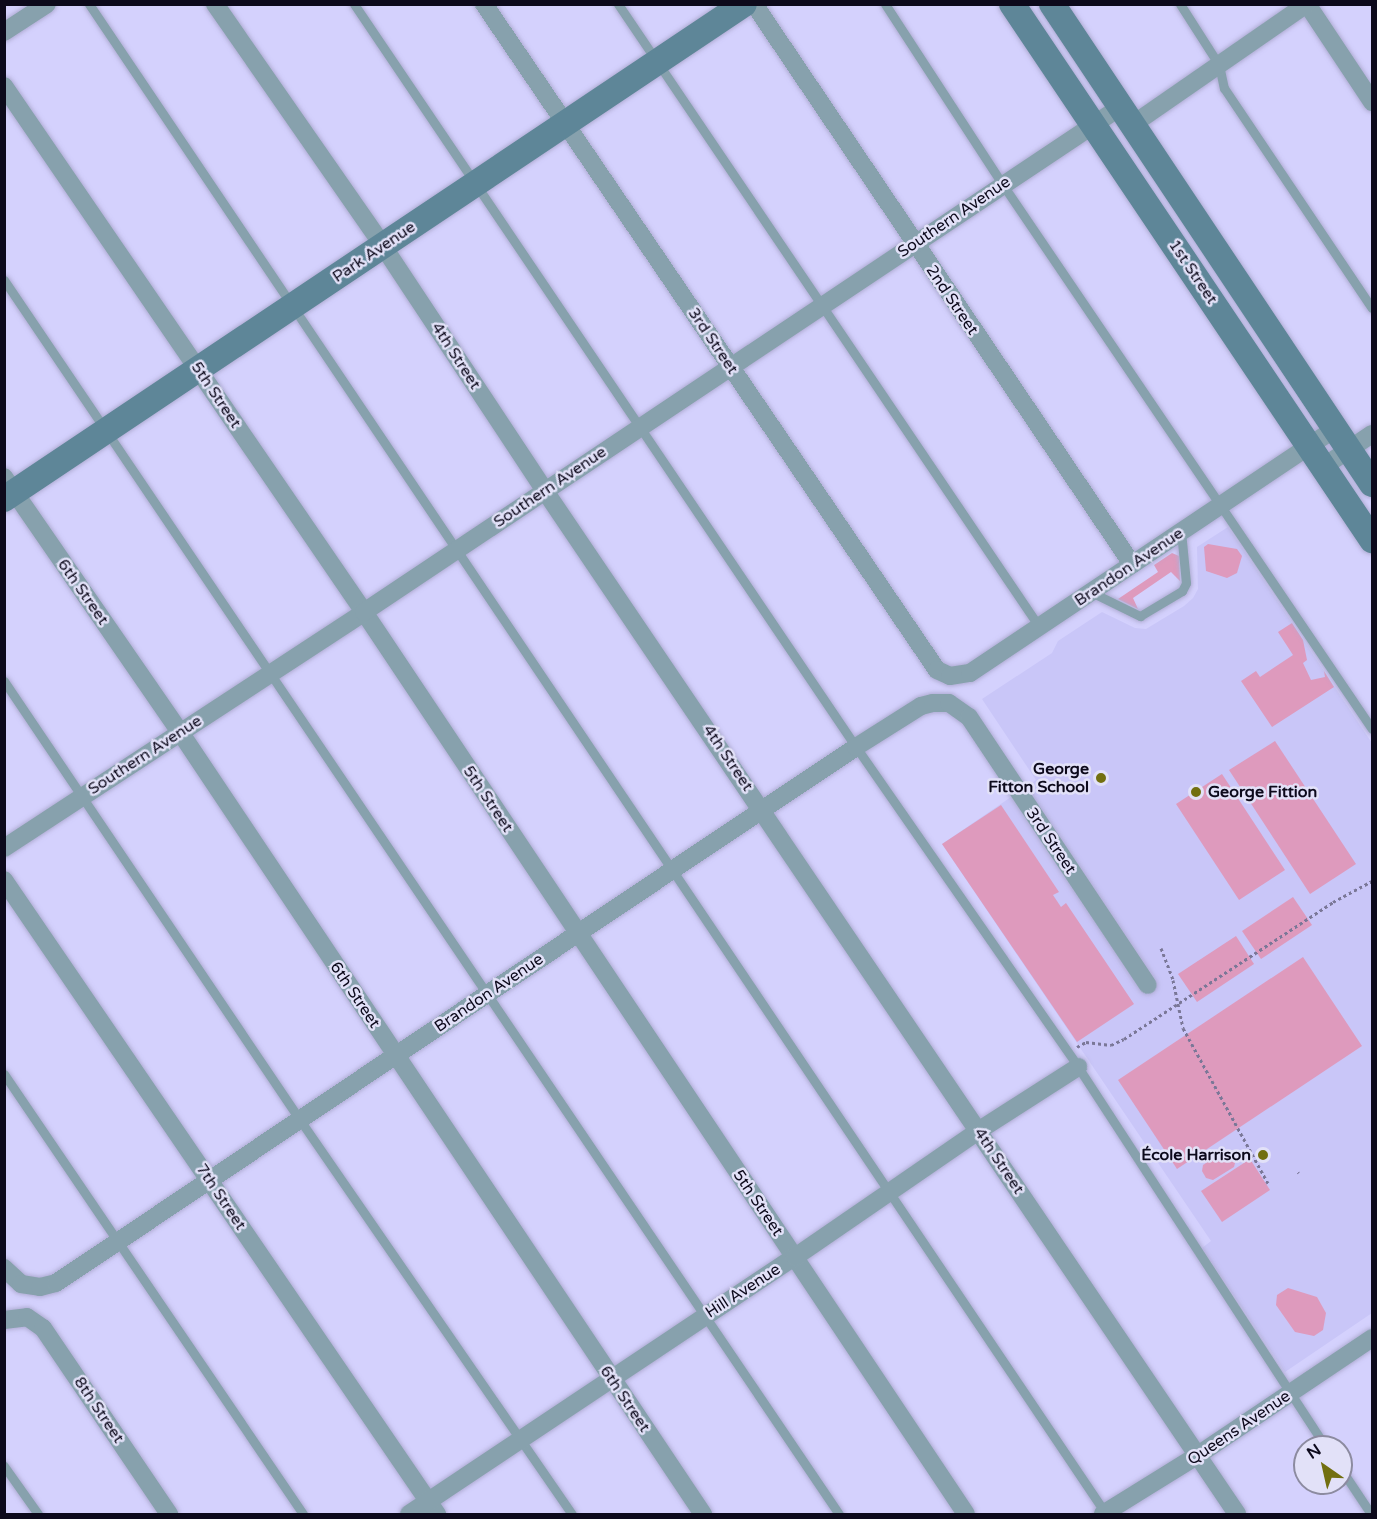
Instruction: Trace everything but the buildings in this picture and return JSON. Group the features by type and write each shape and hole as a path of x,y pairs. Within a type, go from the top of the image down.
{"main road":[{"name":"Park Avenue","path":"8,490 106,432 744,4"},
{"name":"1st Street","path":"1012,4 1095,124 1372,540"},
{"name":"1st Street","path":"1052,4 1372,484"}],"street":[{"path":"4,32 47,4"},
{"name":"4th Street","path":"215,4 383,246 545,491 1237,1515"},
{"name":"3rd Street","path":"484,4 931,664 945,674"},
{"name":"2nd Street","path":"754,4 1132,564"},
{"path":"1307,4 1372,102"},
{"name":"Southern Avenue","path":"4,848 364,612 1095,124 1126,116 1219,65 1307,4"},
{"name":"5th Street","path":"4,86 364,612 966,1515"},
{"path":"1316,457 1335,429"},
{"path":"1316,457 1350,450 1372,434"},
{"name":"Brandon Avenue","path":"945,674 959,676 970,673 1221,504 1316,457"},
{"name":"6th Street","path":"8,490 180,732 703,1515"},
{"name":"3rd Street","path":"949,703 969,717 1148,986"},
{"name":"Brandon Avenue","path":"4,1268 14,1280 31,1287 56,1283 856,747 921,706 949,703"},
{"name":"7th Street","path":"4,880 433,1508"},
{"name":"Hill Avenue","path":"409,1515 433,1508 522,1438 795,1257 978,1131 1073,1060"},
{"name":"8th Street","path":"12,1318 34,1320 43,1328 169,1515"},
{"name":"Queens Avenue","path":"1105,1514 1198,1455 1372,1338"}],"lane":[{"path":"89,4 1105,1514"},
{"path":"354,4 856,747 1073,1060 1318,1435"},
{"path":"618,4 1040,628"},
{"path":"885,4 1003,185 1372,729"},
{"path":"1180,4 1219,65 1224,88 1372,308"},
{"path":"4,280 489,993 839,1515"},
{"path":"1091,592 1140,616 1182,591 1186,583 1181,531"},
{"path":"4,681 84,796 300,1120 522,1438 572,1515"},
{"path":"4,1074 303,1515"},
{"path":"4,1466 38,1515"},
{"path":"1353,1487 1371,1515"}],"path":[{"path":"1073,1060 1086,1042 1111,1046 1124,1040 1333,902 1372,881"},
{"path":"1161,948 1173,980 1187,1038 1206,1066 1268,1183"}],"shaded area":[{"name":"George Fittion","path":"1228,527 1372,743 1372,1313 1285,1372 1202,1248 1211,1241 942,844 1036,780 982,699 1052,653 1058,641 1102,612 1135,628 1146,629 1184,606 1193,598 1198,589 1197,547"},
{"path":"1208,544 1237,549 1242,556 1237,573 1227,578 1206,571 1204,547"},
{"path":"1172,553 1179,556 1180,581 1171,572 1133,598 1138,609 1118,599 1158,572 1154,565"},
{"path":"1292,623 1303,640 1307,660 1303,663 1311,680 1325,677 1324,671 1334,687 1272,727 1241,681 1256,671 1260,677 1293,655 1278,632"},
{"path":"1275,741 1356,864 1310,894 1229,770"},
{"path":"1222,774 1285,870 1239,900 1176,804"},
{"path":"1001,805 1059,892 1053,895 1061,907 1066,903 1134,1004 1077,1042 942,844"},
{"path":"1293,897 1312,925 1261,959 1242,931"},
{"path":"1236,936 1254,964 1197,1002 1178,974"},
{"path":"1303,957 1362,1046 1177,1169 1118,1080"},
{"path":"1224,1151 1231,1152 1236,1159 1234,1167 1213,1180 1206,1178 1202,1171 1203,1165"},
{"path":"1250,1159 1270,1190 1222,1222 1201,1191"},
{"path":"1288,1288 1317,1297 1326,1313 1323,1330 1314,1336 1295,1332 1276,1305 1277,1295"}],"place":[{"name":"George Fitton School","path":"1101,778"},
{"name":"George Fittion","path":"1196,792"},
{"name":"École Harrison","path":"1263,1155"}]}
